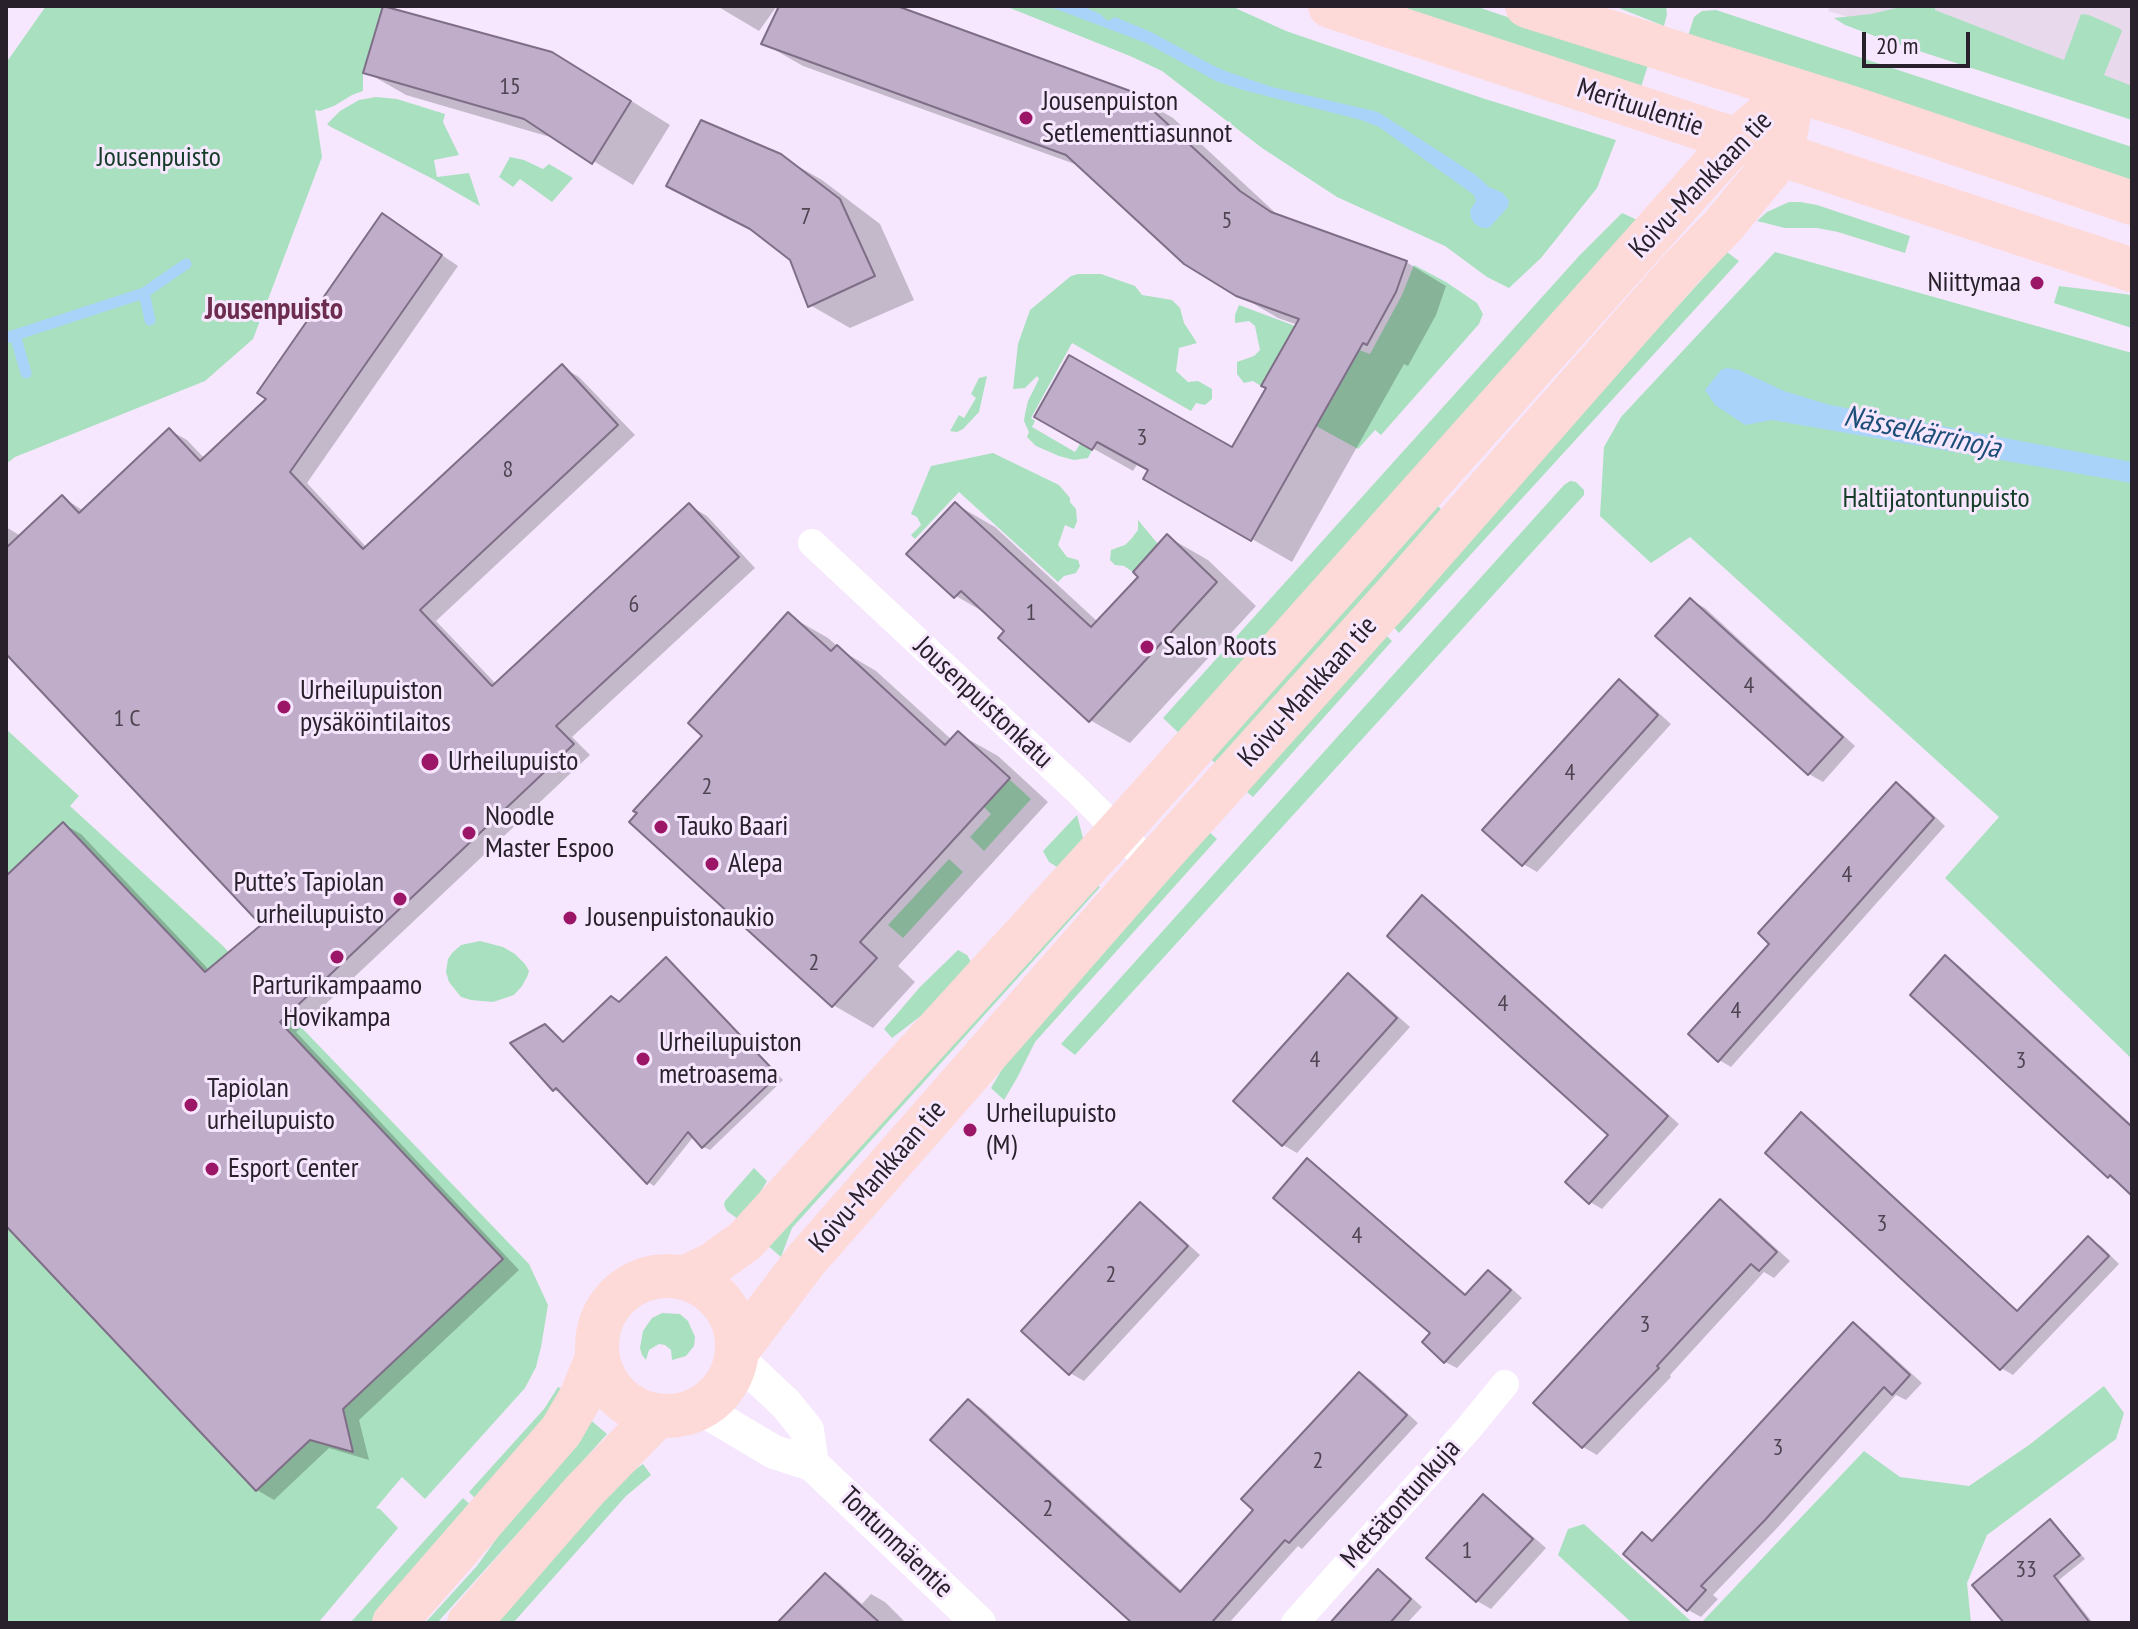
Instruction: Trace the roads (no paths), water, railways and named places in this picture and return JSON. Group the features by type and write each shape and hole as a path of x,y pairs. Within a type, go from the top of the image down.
{"main road":[{"name":"Merituulentie","path":"1330,6 2132,270"},
{"path":"1527,6 1855,109 2132,203"},
{"name":"Koivu-Mankkaan tie","path":"684,1278 713,1264 746,1240 1119,831 1736,140 1793,92"},
{"name":"Koivu-Mankkaan tie","path":"737,1354 806,1260 1152,865 1682,268 1723,226 1782,154 1793,92"},
{"path":"469,1623 584,1491 679,1412 713,1399 732,1372 737,1354 736,1335 724,1305 699,1284 684,1278 656,1277 630,1287 615,1299 604,1316 598,1335 598,1355 601,1370 617,1396 643,1412 679,1412"},
{"path":"394,1623 561,1431 582,1395 598,1355"}],"street":[{"name":"Jousenpuistonkatu","path":"812,543 1152,865"},
{"path":"737,1354 807,1430 812,1464"},
{"name":"Metsätontunkuja","path":"1295,1623 1505,1384"},
{"name":"Tontunmäentie","path":"679,1412 774,1452 812,1464 979,1623"}],"water":[{"path":"1048,6 1082,6 1108,21 1115,17 1151,32 1228,72 1272,87 1378,112 1476,175 1489,187 1503,193 1509,201 1508,207 1489,228 1482,228 1471,218 1470,210 1476,201 1474,195 1379,127 1216,81 1146,43"},
{"name":"Nässelkärrinoja","path":"1727,368 1830,405 2132,462 2132,483 1772,420 1745,425 1715,405 1705,390 1721,370"}],"waterway":[{"path":"6,338 144,293 186,264"},
{"path":"144,293 150,320"},
{"path":"15,335 26,373"}],"place":[{"name":"Jousenpuiston Setlementtiasunnot","path":"1026,118"},
{"name":"Niittymaa","path":"2037,283"},
{"name":"Salon Roots","path":"1147,647"},
{"name":"Urheilupuiston pysäköintilaitos","path":"284,707"},
{"name":"Urheilupuisto","path":"430,762"},
{"name":"Tauko Baari","path":"661,827"},
{"name":"Noodle Master Espoo","path":"469,833"},
{"name":"Alepa","path":"712,864"},
{"name":"Putte’s Tapiolan urheilupuisto","path":"400,899"},
{"name":"Jousenpuistonaukio","path":"570,918"},
{"name":"Parturikampaamo Hovikampa","path":"337,957"},
{"name":"Urheilupuiston metroasema","path":"643,1059"},
{"name":"Tapiolan urheilupuisto","path":"191,1105"},
{"name":"Urheilupuisto (M)","path":"970,1130"},
{"name":"Esport Center","path":"212,1169"}],"district":[{"name":"Jousenpuisto","path":"274,310"}],"park label":[{"name":"Haltijatontunpuisto","path":"1936,499"}]}
